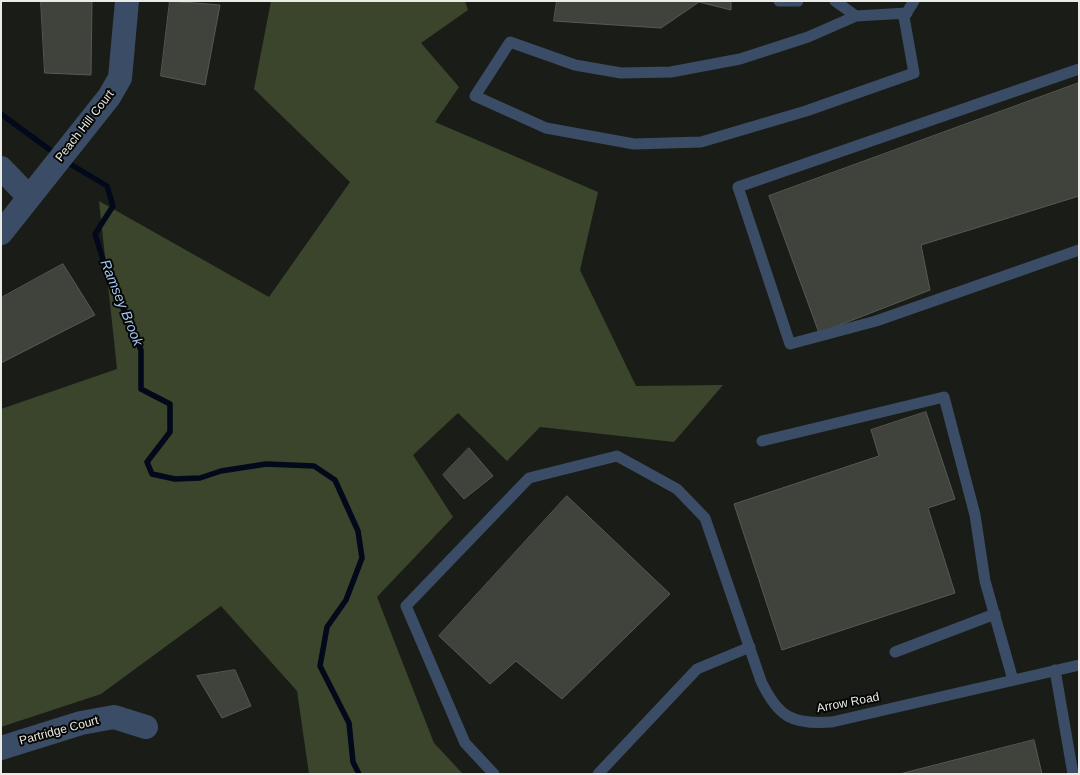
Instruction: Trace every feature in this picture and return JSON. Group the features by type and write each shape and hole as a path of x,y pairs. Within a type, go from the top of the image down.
{"street":[{"name":"Peach Hill Court","path":"1,233 109,98 120,78 126,1"},
{"path":"1,168 29,197"},
{"name":"Partridge Court","path":"1,748 81,723 114,717 146,727"}],"lane":[{"path":"779,1 798,1"},
{"path":"835,1 856,16"},
{"path":"907,14 856,16 808,36 740,59 671,72 621,73 575,65 510,42 475,96 546,128 634,144 701,142 806,111 914,73 904,17 907,14 914,1"},
{"path":"1079,69 738,187 790,344 876,320 1079,250"},
{"path":"762,441 944,397 975,516 985,581 1013,680"},
{"name":"Arrow Road","path":"494,774 465,743 406,606 529,478 617,456 677,489 705,518 760,681 770,699 782,713 795,721 832,722 1079,665"},
{"path":"895,652 995,614"},
{"path":"598,774 697,669 750,648"},
{"path":"1055,670 1073,774"}],"green space":[{"path":"271,1 465,1 468,10 421,43 459,87 435,122 598,192 580,270 636,386 723,385 674,442 540,427 507,461 458,413 413,455 453,517 377,597 434,743 463,774 309,774 297,691 221,606 101,694 1,727 1,409 117,369 99,201 269,297 350,182 254,89"}],"building":[{"path":"41,1 92,1 91,75 45,73"},
{"path":"170,1 220,5 205,85 161,76"},
{"path":"557,1 731,1 731,10 699,2 661,28 554,21"},
{"path":"1079,83 1079,196 921,245 930,290 819,333 769,196"},
{"path":"63,264 95,315 1,363 1,298"},
{"path":"926,412 955,499 928,508 955,593 782,650 734,504 879,456 871,430"},
{"path":"469,448 493,476 464,499 443,475"},
{"path":"567,496 670,594 562,699 516,661 490,684 439,636"},
{"path":"235,670 251,706 222,718 197,676"},
{"path":"1034,740 1042,774 900,774"}],"waterway":[{"name":"Ramsey Brook","path":"1,114 57,155"},
{"name":"Ramsey Brook","path":"65,161 107,186 113,206 95,234 105,266 141,350 141,389 170,404 170,432 147,462 152,474 175,479 200,478 221,471 266,464 314,466 335,480 358,531 362,558 346,600 327,627 320,666 349,723 353,762 359,774"}]}
